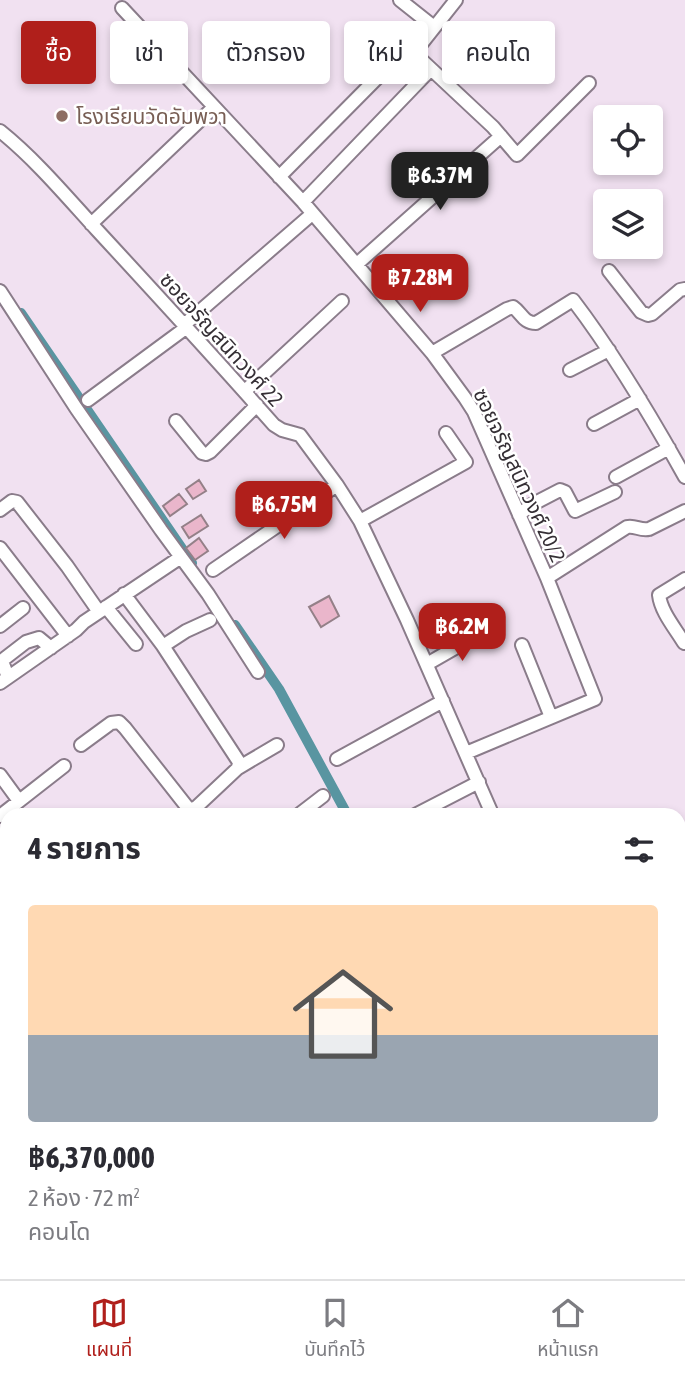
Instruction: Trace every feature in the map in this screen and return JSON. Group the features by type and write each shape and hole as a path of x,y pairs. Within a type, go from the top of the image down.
{"street":[{"path":"400,0 434,27"},
{"path":"454,0 414,53 500,135 517,155 589,83"},
{"name":"ซอยจรัญสนิทวงศ์ 20/2","path":"122,8 303,202 432,353 474,412 547,578 595,699 551,717"},
{"path":"303,202 431,69"},
{"path":"279,177 371,84"},
{"path":"91,224 214,107"},
{"name":"ซอยจรัญสนิทวงศ์ 22","path":"0,131 20,147 279,429 300,435 337,485 360,521 397,596 490,808"},
{"path":"357,264 500,135"},
{"path":"88,400 186,325 312,214"},
{"path":"609,271 641,312 648,315 685,289"},
{"path":"0,291 76,408 226,619 258,672"},
{"path":"432,353 507,309 513,307 524,320 536,323 573,300 609,350 685,477"},
{"path":"245,391 342,302"},
{"path":"570,370 609,350"},
{"path":"594,424 640,399"},
{"path":"176,421 202,453 206,454 257,405"},
{"path":"360,521 466,462 446,433"},
{"path":"616,477 669,448"},
{"path":"213,570 337,485"},
{"path":"519,515 531,505 560,490 565,492 575,511 615,492"},
{"path":"0,510 12,501 17,502 103,609 136,644"},
{"path":"547,578 627,527 632,526 643,531 685,511"},
{"path":"0,548 68,636"},
{"path":"3,678 4,659 26,642 39,638 51,648 124,594 181,557"},
{"path":"684,643 663,609 659,594 685,579"},
{"path":"124,594 163,646 239,762 238,768"},
{"path":"0,626 23,608"},
{"path":"163,646 210,620"},
{"path":"427,664 481,633"},
{"path":"466,753 551,717 522,645"},
{"path":"337,759 443,701"},
{"path":"80,745 111,723 119,722 188,808"},
{"path":"195,808 238,768 277,745"},
{"path":"10,808 64,766"},
{"path":"0,775 19,801"},
{"path":"429,808 479,782"},
{"path":"307,808 323,796"}],"building":[{"path":"199,480 206,491 193,499 186,489"},
{"path":"179,494 187,504 170,516 163,506"},
{"path":"201,515 208,526 189,538 182,527"},
{"path":"199,538 208,551 195,560 186,548"},
{"path":"329,596 339,616 321,627 309,607"}],"waterway":[{"path":"21,313 192,563"},
{"path":"235,625 279,689 344,808"}],"place":[{"name":"โรงเรียนวัดอัมพวา","path":"62,116"}]}
